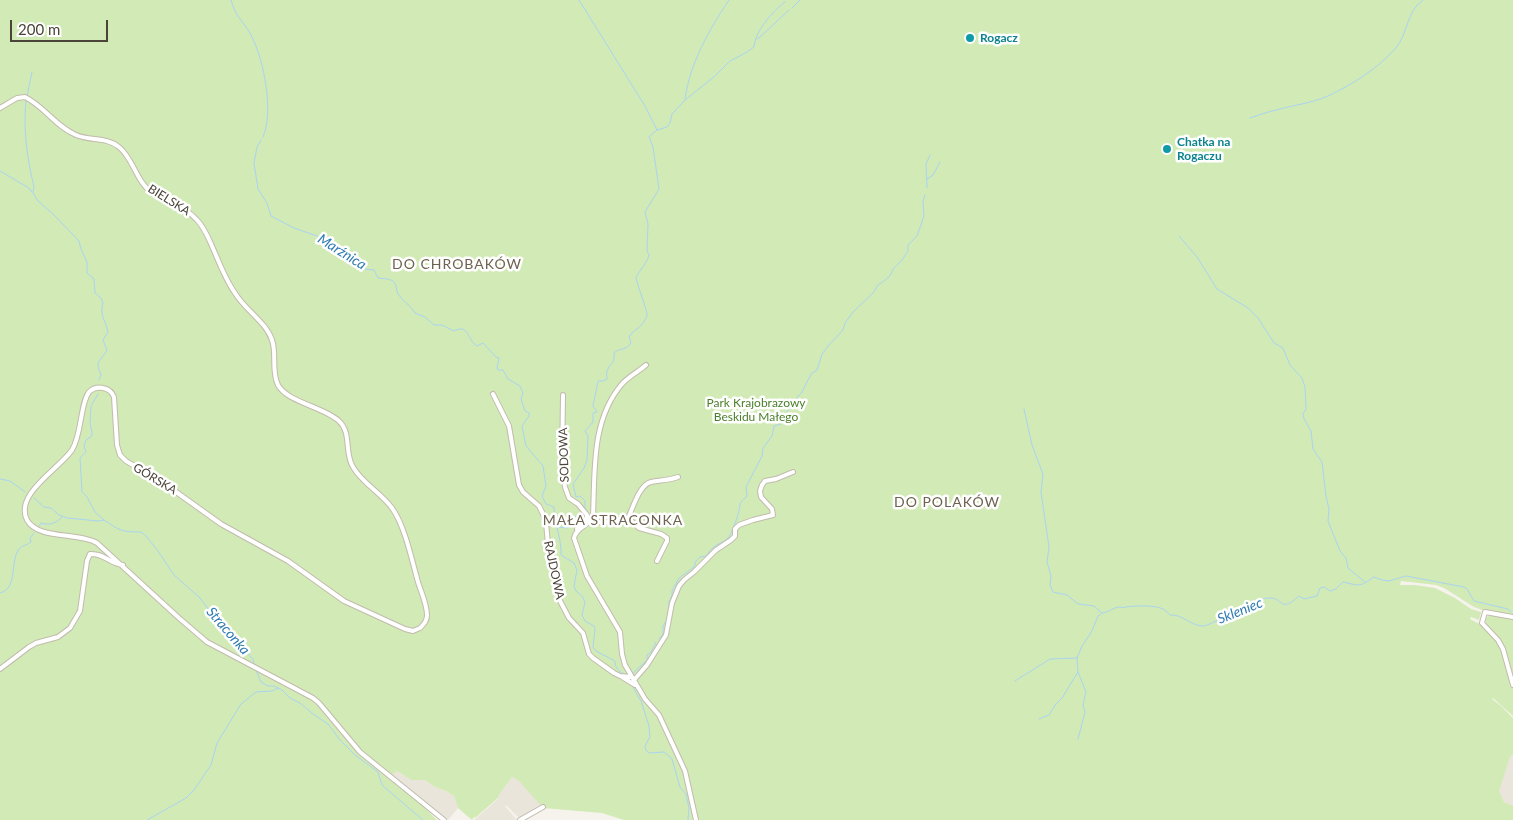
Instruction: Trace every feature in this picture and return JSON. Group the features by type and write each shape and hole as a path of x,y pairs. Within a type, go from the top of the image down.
{"street":[{"name":"BIELSKA","path":"0,108 17,98 26,98 74,135 105,141 119,147 147,188 155,195 196,218 202,224 211,243"},
{"name":"GÓRSKA","path":"211,243 234,292 272,339 275,373 280,387 289,395 330,414 341,423 346,432 352,466 396,514 422,596 426,619 420,628 413,631 408,630 344,601 288,562 221,524 164,484 129,463 122,457 117,448 114,397 108,389 98,387 91,390 87,397 74,446 65,459 30,494 25,503 28,522 47,533 80,537 92,540 101,546 199,636 217,648 313,698 360,752 444,820"},
{"path":"646,365 630,375 609,403 597,438 593,516 591,520 576,532 574,541 587,576 620,632 624,660 632,678 645,700 659,715 685,771 696,820"},
{"name":"RAJDOWA","path":"493,394 509,426 519,486 539,506 544,518 548,544 554,561 555,586 561,604 569,618 583,633 593,658 607,669 637,686"},
{"name":"SODOWA","path":"563,395 563,478 568,496 582,508 587,518 576,532"},
{"path":"632,678 647,665 666,635 672,604 679,586 716,550 735,536 739,526 773,515 772,510 761,497 762,485 765,481 779,478 792,472"},
{"path":"628,518 644,486 651,482 665,481 678,477"},
{"path":"591,520 604,523 628,518"},
{"path":"628,518 639,528 667,538 657,561"},
{"path":"0,669 29,647 58,637 70,628 80,611 87,562 90,554 100,554 117,565 122,565"},
{"path":"1513,617 1485,612 1482,620 1483,625 1498,640 1503,649 1513,685"},
{"name":"RAJDOWA","path":"622,676 632,678"},
{"path":"520,820 543,807"}],"shaded area":[{"path":"1513,754 1513,806 1507,804 1498,796 1510,757"},
{"path":"397,771 411,780 425,780 435,787 446,791 454,796 458,808 448,820 392,775"},
{"path":"512,777 536,791 543,805 520,819 506,805 517,820 474,820 498,799"}],"green space":[{"name":"Park Krajobrazowy Beskidu Małego","path":"0,0 1513,0 1513,616 1474,607 1436,585 1401,581 1400,585 1435,588 1471,609 1481,612 1479,620 1471,617 1470,619 1483,626 1501,646 1513,687 1513,716 1492,699 1513,718 1513,754 1510,757 1499,791 1504,802 1513,806 1513,820 624,820 602,813 543,808 519,781 512,777 498,798 472,820 458,808 454,796 446,791 435,787 425,780 411,780 397,771 392,775 375,762 370,762 420,803 437,820 0,820"},
{"path":"1489,615 1513,619 1513,681 1504,648 1486,625 1486,618"}],"waterway":[{"path":"231,0 235,12 252,37 264,73 268,114 263,137"},
{"path":"579,0 645,106 657,130"},
{"path":"685,99 691,73 701,47 729,0"},
{"path":"792,8 800,0"},
{"path":"1250,118 1328,96 1364,76 1395,49 1413,10 1423,0"},
{"path":"585,511 585,501 580,496 576,497 573,484 587,460 588,436 585,431 593,422 593,413 597,412 593,406 598,381 607,379 608,368 613,361 614,353 630,345 629,337 647,316 636,277 649,255 647,251 648,224 645,212 659,189 653,147 649,137 657,130 667,127 672,114 685,100 715,76 730,61 754,47 761,28 770,16 785,2"},
{"path":"757,39 789,10"},
{"path":"27,96 32,72"},
{"path":"26,100 25,133 34,187 33,193 38,201 79,241 87,262 87,273 94,279 95,293 101,298 103,303 102,315 108,332 103,340 107,350 98,364 101,374 99,380"},
{"name":"Marźnica","path":"261,140 257,147 254,163 258,189 267,203 271,216 294,228 323,238 332,247 359,259 365,269 374,270 378,278 394,282 398,294 415,313 425,317 434,325 442,325 454,331 463,329 477,346 483,343 499,358 498,370 503,370 508,379 520,386 523,393 521,399 525,411 529,413 522,426 526,446 543,466 546,486 542,496 546,504 554,507 561,555 574,563 577,570 574,586 585,602 582,615 585,621 594,626 595,629 593,647 596,651 615,661 618,670 626,675"},
{"path":"927,188 926,164 930,155"},
{"path":"927,179 933,175 940,162"},
{"path":"0,171 29,188 32,192"},
{"path":"659,639 663,634 663,626 668,618 672,591 679,578 694,567 700,557 706,556 711,550 727,539 731,532 738,516 740,503 747,496 746,487 762,456 763,448 772,436 774,426 781,424 790,406 802,392 812,373 817,370 822,354 843,330 845,323 853,312 874,292 877,286 889,277 908,251 908,245 917,236 924,216 923,201 925,195"},
{"path":"1179,236 1197,257 1217,289 1248,308 1258,318 1274,343 1283,348 1290,365 1302,378 1305,387 1306,409 1303,414 1311,431 1313,449 1322,462 1329,509 1328,521 1340,551 1346,558 1348,568 1365,582"},
{"path":"98,394 91,406 90,424 92,436 86,440 84,446 86,452 80,458 82,492 95,512 104,520"},
{"name":"Skleniec","path":"1024,409 1032,445 1043,474 1041,492 1049,547 1047,562 1051,576 1050,585 1053,592 1067,595 1078,604 1094,606 1102,613 1118,607 1155,607 1163,609 1170,615 1178,616 1194,624 1204,626 1217,620 1226,619 1243,607 1266,598 1274,598 1288,604 1299,596 1304,599 1317,596 1320,588 1324,587 1330,591 1336,589 1343,582 1360,585 1374,577 1389,581 1406,576 1464,587 1474,601 1508,609 1511,612"},
{"name":"Straconka","path":"0,479 10,481 25,492"},
{"name":"Straconka","path":"34,498 44,507 51,508 59,515 67,518 104,520 121,530 141,532 158,551 174,575 200,598 225,631 253,659 254,664"},
{"path":"558,527 567,528 570,526 573,517 583,514"},
{"path":"39,526 41,523 53,523 62,517"},
{"path":"0,593 10,586 17,553 21,547 31,542 30,538 34,533"},
{"path":"1039,719 1049,715 1078,672 1077,658 1098,616 1101,614"},
{"path":"632,674 647,660 647,655 651,652 656,642"},
{"path":"1015,681 1050,659 1077,658"},
{"name":"Straconka","path":"256,670 261,682 282,690 290,698 300,703 328,724 355,755 378,772 383,786 423,820"},
{"path":"1078,672 1086,692 1083,705 1085,712 1078,739"},
{"name":"Marźnica","path":"631,684 641,701 649,726 650,737 645,746 646,750 649,753 664,752 672,759 680,787 686,794 689,808 688,820"},
{"path":"147,820 186,798 194,790 211,765 217,743 241,704 256,692 272,691 278,688"}],"place":[{"name":"Rogacz","path":"970,38"},
{"name":"Chatka na Rogaczu","path":"1167,149"}],"district":[{"name":"DO CHROBAKÓW","path":"457,264"},
{"name":"DO POLAKÓW","path":"947,502"},
{"name":"MAŁA STRACONKA","path":"613,520"}]}
